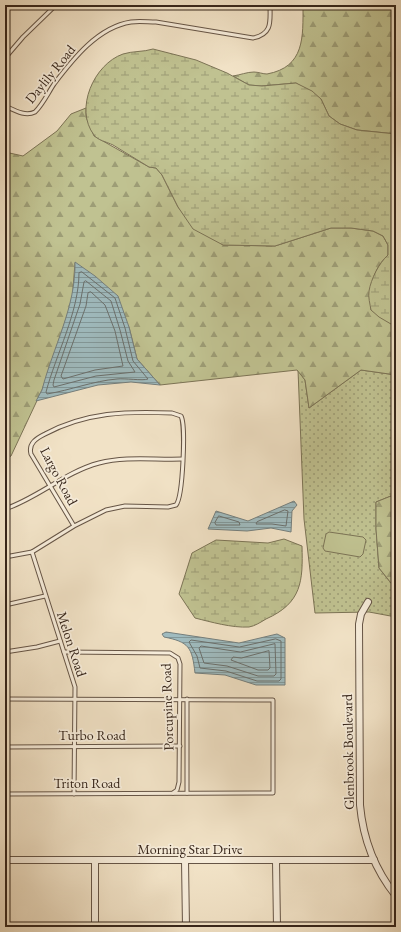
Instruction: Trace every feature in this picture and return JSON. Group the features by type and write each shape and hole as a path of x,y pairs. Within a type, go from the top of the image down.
{"street":[{"name":"Glenbrook Boulevard","path":"368,602 361,614 359,624 360,796 364,830 374,860 396,896"},
{"name":"Morning Star Drive","path":"5,860 374,860"},
{"path":"95,860 95,927"},
{"path":"185,861 186,927"},
{"path":"276,861 277,927"}],"lane":[{"path":"5,58 23,37 56,5"},
{"name":"Daylily Road","path":"5,106 25,114 35,112 61,76 86,46 98,37 123,24 140,21 156,22 253,38 261,37 268,29 270,5"},
{"name":"Largo Road","path":"74,526 31,454 32,442 54,429 97,415 131,411 176,414 181,416 183,424 182,460"},
{"path":"5,509 74,473 98,463 124,458 182,460 180,497 176,505 168,507 138,506 116,508 96,514 32,552 5,557"},
{"name":"Melon Road","path":"32,552 74,687 74,794"},
{"path":"5,605 45,596"},
{"path":"5,652 37,647 60,641"},
{"name":"Porcupine Road","path":"64,652 170,653 178,658 180,664 179,787 177,790 169,794"},
{"path":"5,699 187,699 187,793"},
{"name":"Triton Road","path":"5,794 273,793 273,700 187,699"},
{"name":"Turbo Road","path":"5,746 180,746"}],"green space":[{"path":"303,5 396,5 396,134 357,130 340,124 329,116 321,99 296,83 261,86 249,85 233,76 251,72 267,74 289,65 295,58 302,39"},
{"path":"153,49 196,60 227,73 249,85 262,86 296,83 312,91 321,99 329,116 340,124 357,130 396,134 396,327 379,317 371,310 369,300 370,286 374,276 388,255 388,245 383,236 373,231 351,228 331,228 275,246 223,245 193,229 178,207 162,175 156,168 149,167 113,145 95,137 88,124 86,113 90,88 96,77 103,67 113,59 123,54"},
{"path":"86,108 86,117 94,136 149,167 156,168 162,175 178,207 186,217 223,245 275,246 331,228 351,228 373,231 383,236 388,245 388,255 375,273 371,287 371,310 396,327 396,375 361,370 309,408 305,380 297,370 160,385 137,359 129,327 75,263 72,301 42,390 11,456 5,459 5,152 23,156 57,131 71,114"},
{"path":"298,370 305,380 309,408 361,370 396,375 396,494 376,502 376,529 379,568 395,588 396,617 369,612 315,613 304,519"},
{"path":"396,494 396,594 395,588 379,568 376,529 376,502"},
{"path":"329,532 363,537 366,540 363,554 360,557 325,551 323,548 326,534"},
{"path":"284,539 302,546 301,580 298,590 287,606 278,613 258,624 249,627 229,626 195,618 179,594 192,553 216,540 268,543"}],"water":[{"path":"75,262 95,276 118,296 129,327 137,359 160,385 131,382 98,385 36,401 42,390 68,311 72,295"},
{"path":"294,501 297,505 292,511 291,532 271,528 247,531 208,529 216,511 248,521"},
{"path":"166,632 239,643 277,634 285,638 285,685 256,685 225,675 195,673 192,657 188,647 179,641 164,637 162,634"}]}
